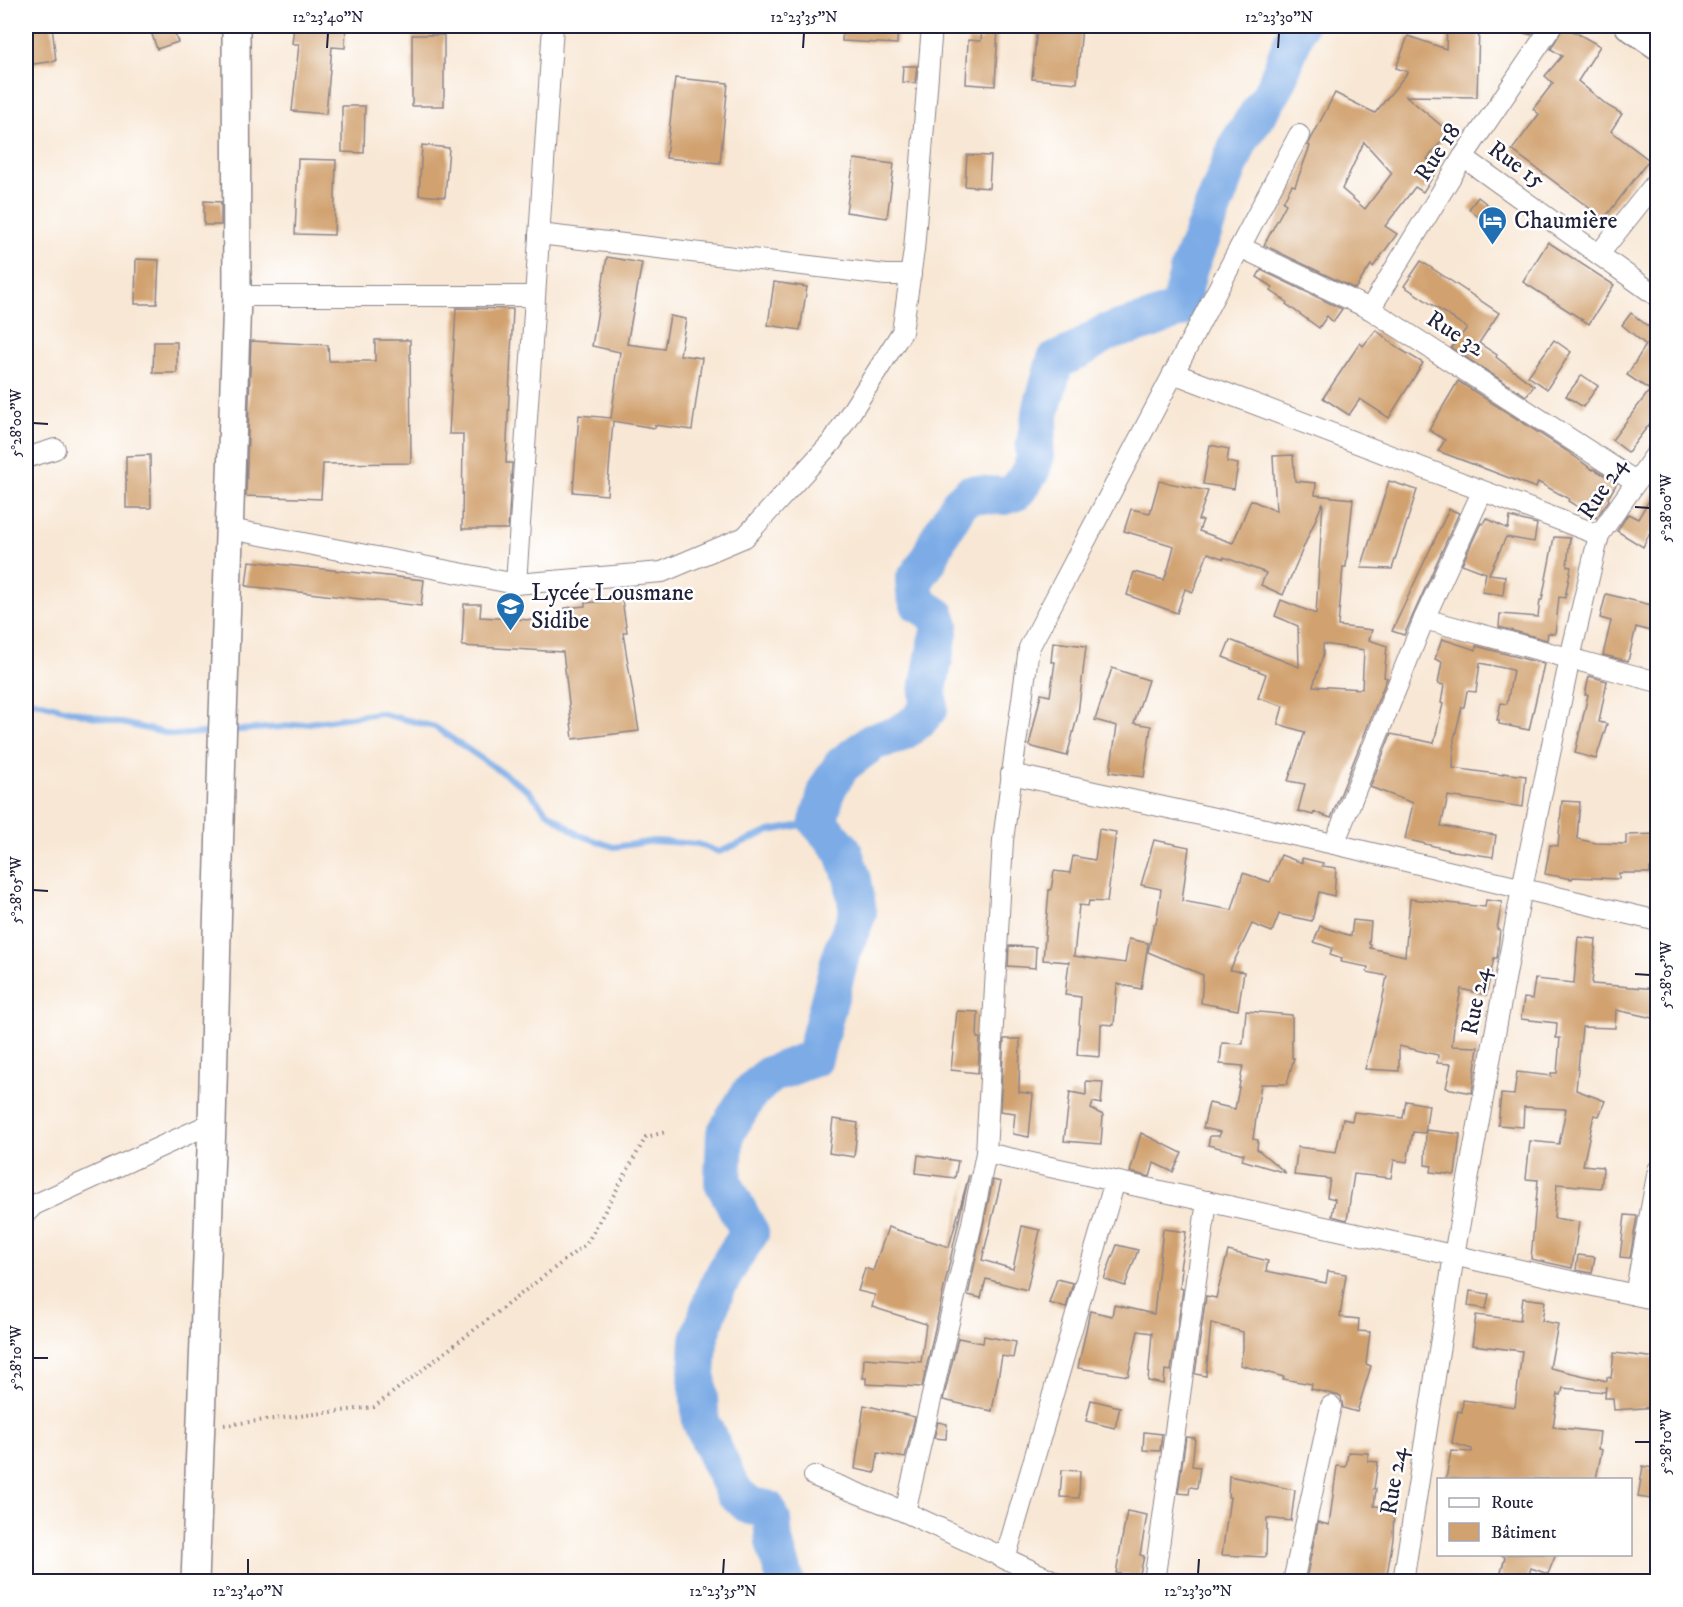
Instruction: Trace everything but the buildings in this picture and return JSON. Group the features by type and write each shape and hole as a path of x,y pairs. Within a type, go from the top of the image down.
{"main road":[{"path":"195,1581 212,1123 237,296 236,26"},
{"path":"1629,26 1658,46"}],"street":[{"path":"516,584 553,26"},
{"path":"230,529 516,584 662,572 745,537 832,442 902,332 911,275 932,26"},
{"name":"Rue 18","path":"1370,309 1463,157 1552,26"},
{"path":"905,1512 986,1153 1002,840 1029,648 1299,135"},
{"name":"Rue 15","path":"1463,157 1658,297"},
{"path":"1599,254 1658,180"},
{"path":"539,234 886,275 911,275"},
{"name":"Rue 32","path":"1240,247 1370,309 1635,480"},
{"path":"237,296 535,296"},
{"path":"1173,373 1599,535"},
{"path":"26,458 56,448"},
{"name":"Rue 24","path":"1403,1581 1454,1255 1522,888 1570,658 1599,535 1635,480 1658,451"},
{"path":"1334,844 1424,620 1482,492"},
{"path":"1424,620 1658,682"},
{"path":"1011,774 1334,844 1658,921"},
{"path":"26,1213 34,1205 212,1123"},
{"path":"986,1153 1658,1300"},
{"path":"1635,1295 1658,1170"},
{"path":"1005,1559 1115,1181"},
{"path":"1154,1581 1207,1201"},
{"path":"1293,1581 1331,1406"},
{"path":"814,1476 905,1512 1056,1581"}],"path":[{"path":"202,1427 375,1407 587,1244 646,1137 666,1132"}],"waterway":[{"path":"786,1582 774,1542 772,1520 767,1509 750,1506 733,1491 701,1422 697,1376 699,1340 716,1289 750,1233 723,1182 725,1134 749,1094 769,1075 814,1058 842,951 858,913 853,880 843,850 818,822 828,787 842,765 874,741 895,736 907,729 918,721 929,708 928,690 940,626 937,616 919,604 914,581 928,561 939,537 959,504 970,494 1005,496 1016,492 1031,471 1035,458 1034,449 1041,411 1055,361 1077,351 1105,333 1148,321 1179,309 1189,268 1239,142 1274,89 1298,26"},
{"path":"26,699 174,735 215,732"},
{"path":"228,731 281,727 379,713 435,727 528,790 545,810 579,835 614,847 654,841 698,844 719,852 770,831 818,822"}],"place":[{"name":"Chaumière","path":"1493,246"},
{"name":"Lycée Lousmane Sidibe","path":"510,632"}]}
